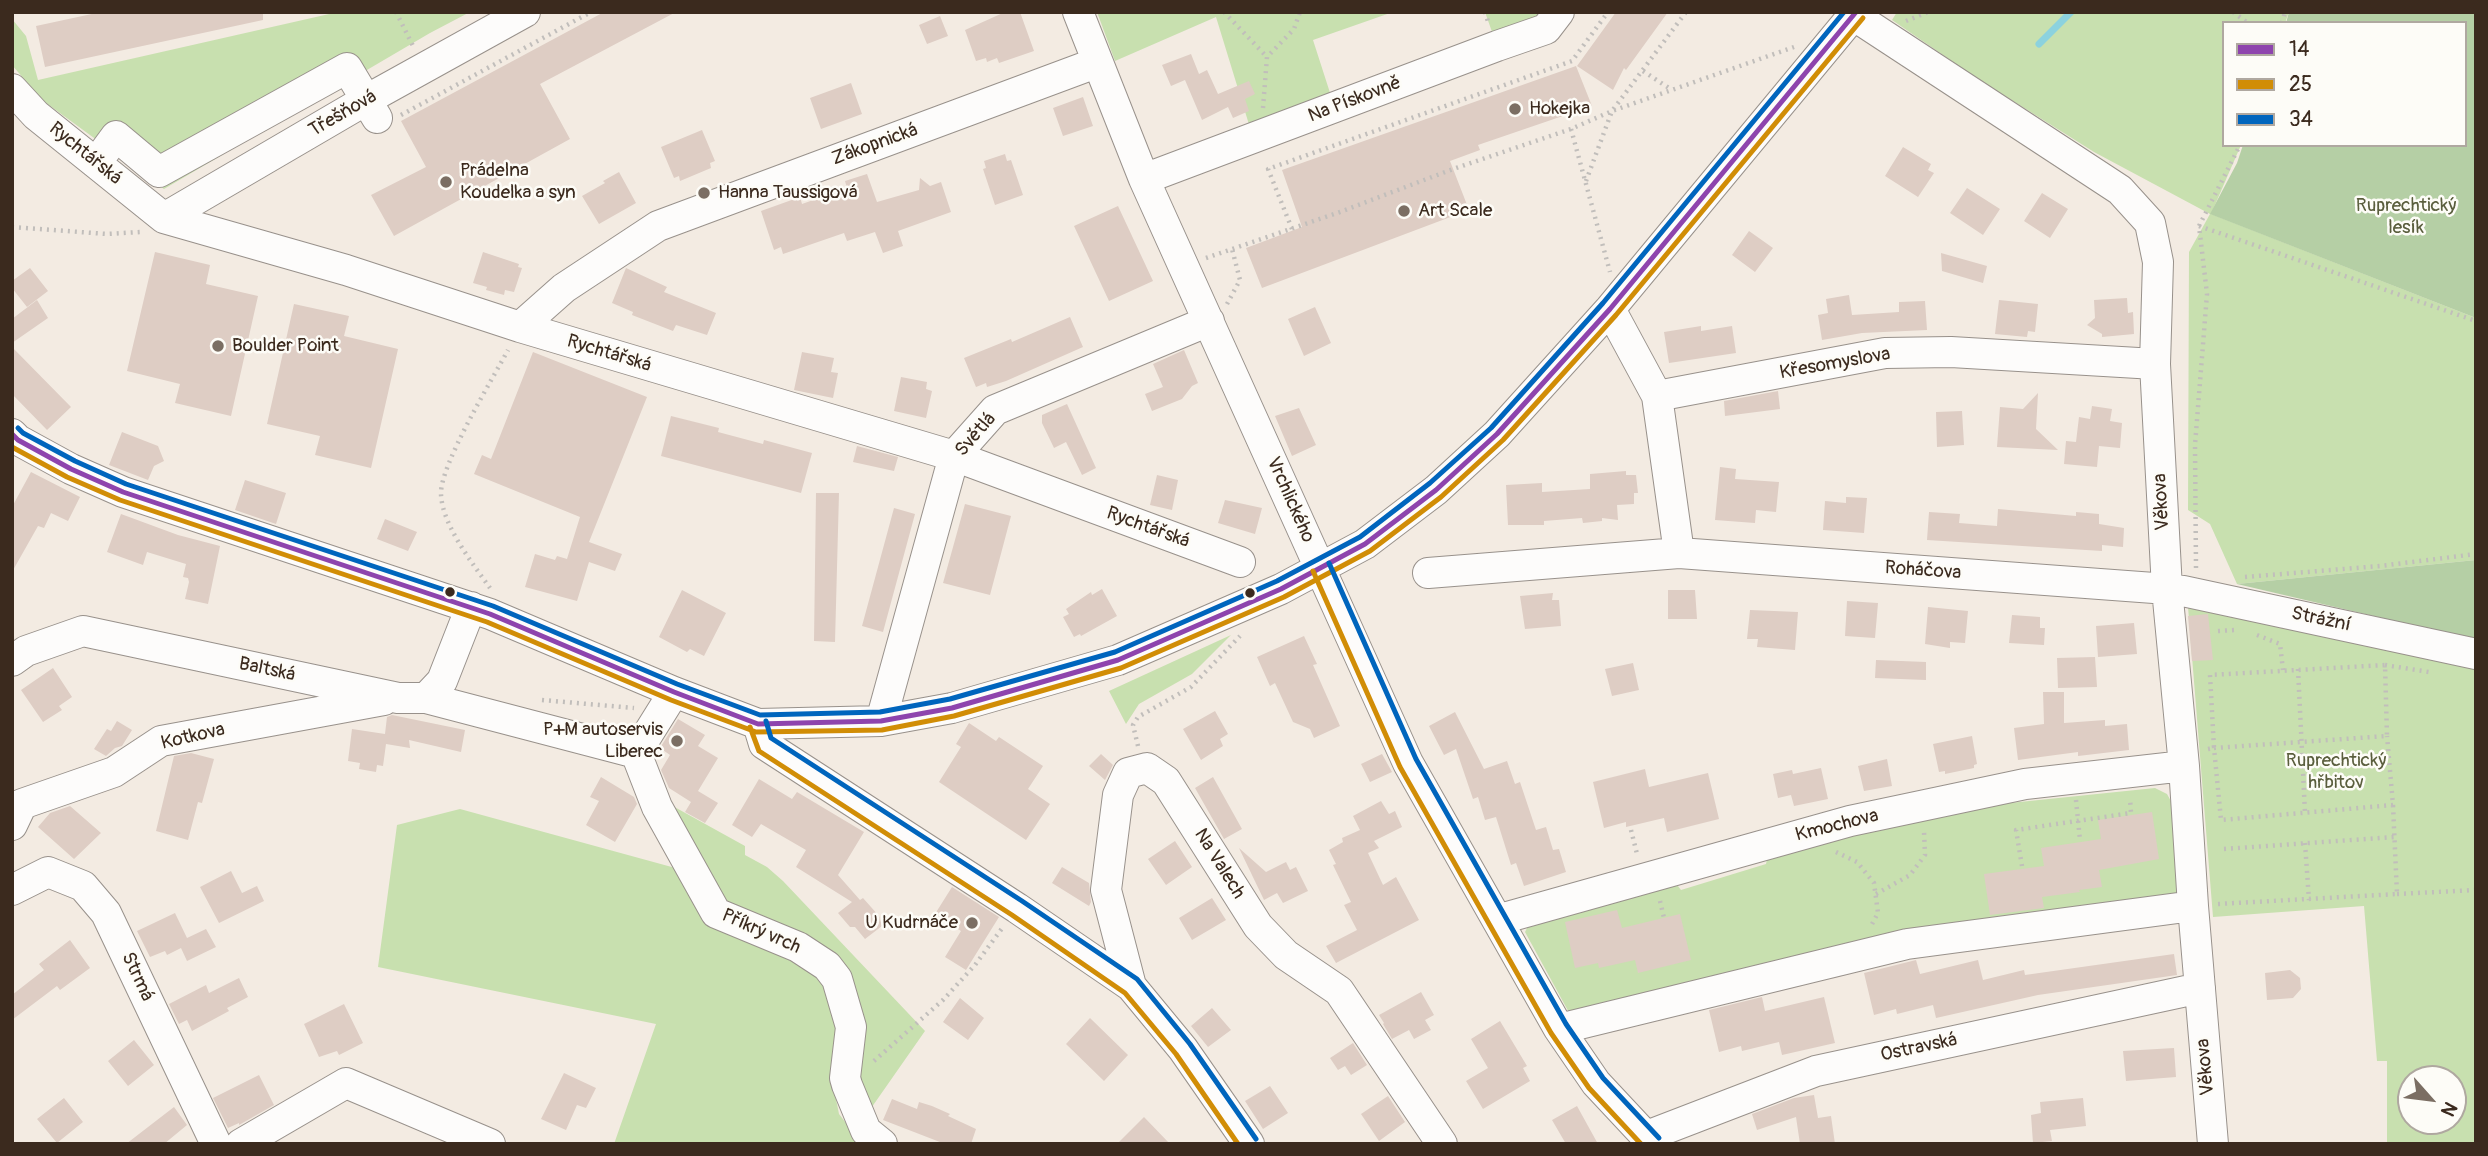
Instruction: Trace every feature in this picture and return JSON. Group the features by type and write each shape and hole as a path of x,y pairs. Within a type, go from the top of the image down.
{"street":[{"name":"Třešňová","path":"155,225 373,111 425,68 524,12"},
{"name":"Vrchlického","path":"1078,12 1144,179 1184,266 1217,315 1321,567 1408,763 1559,1029 1596,1083 1650,1140"},
{"name":"Na Pískovně","path":"1144,179 1546,29 1559,12"},
{"path":"12,434 71,469 123,492 483,601 668,701 758,724 881,721 951,708 1118,660 1281,589 1365,544 1436,490 1497,434 1610,309 1855,14"},
{"name":"Věkova","path":"1855,14 2120,190 2150,223 2158,262 2155,364 2175,590 2193,906 2213,1144"},
{"name":"Zákopnická","path":"520,327 564,288 658,226 1096,63"},
{"path":"96,163 116,136 159,172 347,68 373,111"},
{"name":"Rychtářská","path":"12,89 36,115 96,163 155,225 346,270 520,327 954,456 1240,562"},
{"path":"1610,309 1657,396 1679,554"},
{"name":"Světlá","path":"881,721 954,456 995,410 1217,315"},
{"name":"Křesomyslova","path":"1657,396 1885,353 1951,352 2155,364"},
{"name":"Roháčova","path":"1428,573 1679,554 2175,590"},
{"name":"Strážní","path":"2175,590 2476,654"},
{"path":"412,698 442,681 483,601"},
{"name":"Baltská","path":"12,661 26,651 83,631 412,698"},
{"path":"412,698 636,753 668,701"},
{"name":"Kotkova","path":"12,825 22,804 114,772 161,741 412,698"},
{"path":"758,724 764,744 1017,908 1131,986 1183,1049 1248,1144"},
{"name":"Příkrý vrch","path":"636,753 657,807 716,913 798,947 827,966 837,979 851,1027 845,1078 866,1131 882,1144"},
{"name":"Kmochova","path":"1497,920 1817,830 1923,805 2025,785 2128,772 2183,759"},
{"path":"1131,986 1106,890 1118,795 1128,773 1144,768"},
{"name":"Na Valech","path":"1144,768 1166,781 1258,926 1286,955 1339,991 1442,1144"},
{"name":"Strmá","path":"12,890 48,872 83,886 106,913 216,1144"},
{"path":"1559,1029 1907,944 2193,906"},
{"name":"Ostravská","path":"1650,1140 1816,1071 2200,988"},
{"path":"241,1144 346,1083 490,1144"}],"path":[{"path":"397,12 425,68"},
{"path":"373,111 389,108 396,118 591,12"},
{"path":"1224,12 1267,57"},
{"path":"1261,135 1267,57 1294,29 1300,12"},
{"path":"1292,229 1268,169 1572,61 1608,12"},
{"path":"1586,181 1612,111 1686,12"},
{"path":"1184,266 1571,129 1612,111 1801,44"},
{"path":"1643,71 1673,90"},
{"path":"1571,129 1610,272"},
{"path":"2175,590 2196,581 2195,445 2207,294 2199,226 2239,147"},
{"path":"12,227 107,234 155,225"},
{"path":"2199,226 2476,321"},
{"path":"1217,315 1240,280 1232,249"},
{"path":"483,601 452,531 441,496 444,472 520,327"},
{"path":"2233,578 2380,566 2476,554"},
{"path":"2218,631 2245,630 2280,644 2283,670"},
{"path":"1144,768 1133,725 1138,717 1191,687 1242,635"},
{"path":"2393,805 2221,820 2210,675 2385,665 2387,736 2393,805 2397,894"},
{"path":"2298,669 2305,813"},
{"path":"537,699 668,701"},
{"path":"2183,759 2214,748 2387,736"},
{"path":"2022,866 2016,830 2131,813 2128,772"},
{"path":"2074,779 2080,840"},
{"path":"1876,894 1910,875 1924,855 1923,805"},
{"path":"1817,830 1839,855 1857,862 1874,883 1878,913 1854,957"},
{"path":"2224,849 2394,837"},
{"path":"2305,843 2309,900"},
{"path":"2193,906 2476,890"},
{"path":"847,1085 943,1000 984,953"}],"green space":[{"path":"338,12 470,12 164,189 42,100 12,65 12,19 26,36 38,80"},
{"path":"1097,12 1393,12 1313,40 1332,99 1251,131 1216,17 1115,61"},
{"path":"1485,12 1547,12 1497,46"},
{"path":"1897,12 2289,12 2286,21 2222,21 2222,147 2240,147 2211,214 2476,318 2476,560 2237,584 2210,524 2188,510 2189,252 2210,214 2094,152 1975,77 1892,20"},
{"name":"Ruprechtický lesík","path":"2289,12 2476,12 2476,318 2210,214 2237,163 2242,147 2467,147 2467,21 2287,21"},
{"path":"2476,560 2476,640 2237,584"},
{"name":"Ruprechtický hřbitov","path":"2188,607 2476,662 2476,1144 2387,1144 2387,1061 2377,1061 2364,906 2213,917"},
{"path":"1231,635 1192,674 1139,704 1126,724 1109,691"},
{"path":"2155,788 2167,794 2172,803 2180,886 2174,896 1572,1018 1525,932 1528,926 1671,877 1681,890 1766,864 1769,850 2010,803"},
{"path":"660,799 745,846 745,855 767,867 783,881 925,1031 867,1114 842,981 733,915"},
{"path":"460,809 679,869 823,979 840,1015 833,1084 839,1114 853,1132 868,1144 614,1144 656,1024 378,967 397,825"}],"building":[{"path":"101,12 263,12 263,20 45,67 36,26"},
{"path":"604,12 676,12 540,84 570,139 394,236 371,195 426,167 401,121"},
{"path":"1005,12 1020,12 1034,51 999,63 997,58 987,62 986,58 976,61 965,30"},
{"path":"1616,12 1668,12 1626,70 1624,68 1613,90 1577,66"},
{"path":"940,16 948,36 927,44 919,25"},
{"path":"1191,54 1199,74 1207,70 1218,94 1249,81 1255,94 1245,99 1249,111 1233,118 1228,107 1202,120 1185,80 1171,86 1162,65"},
{"path":"1576,66 1592,106 1478,145 1480,150 1450,161 1469,210 1262,288 1246,248 1302,227 1282,170"},
{"path":"851,83 862,114 821,129 810,98"},
{"path":"1083,97 1093,126 1063,136 1053,108"},
{"path":"702,130 715,161 710,163 711,168 680,181 679,176 674,178 661,147"},
{"path":"1903,147 1931,164 1928,170 1934,173 1918,197 1885,176"},
{"path":"1005,154 1007,161 1011,160 1023,195 995,205 983,169 986,168 984,161"},
{"path":"619,172 636,203 599,224 582,196"},
{"path":"867,174 877,202 919,190 920,178 930,186 941,182 951,212 898,231 903,246 883,253 875,232 847,241 844,233 783,254 781,247 774,250 761,211 800,197 802,204 847,188 845,181"},
{"path":"1967,188 2000,209 1983,235 1950,213"},
{"path":"2042,193 2068,209 2050,238 2024,221"},
{"path":"1118,206 1153,281 1109,301 1074,226"},
{"path":"1749,231 1773,248 1755,272 1732,255"},
{"path":"155,252 210,265 206,284 258,296 231,416 175,403 180,384 127,371"},
{"path":"483,252 519,264 518,267 522,268 514,292 505,290 504,295 473,283"},
{"path":"1941,253 1987,266 1983,283 1942,271"},
{"path":"30,268 48,291 27,307 12,288 12,281"},
{"path":"626,268 667,287 664,292 716,313 707,335 676,325 673,331 632,315 633,312 612,303"},
{"path":"1849,295 1852,315 1899,312 1899,302 1925,301 1927,330 1862,333 1822,340 1818,315 1828,313 1826,299"},
{"path":"2127,298 2128,313 2133,312 2134,334 2102,337 2102,334 2087,325 2095,318 2094,300"},
{"path":"37,300 48,318 12,343 12,319"},
{"path":"1999,300 2038,304 2035,332 2028,331 2027,337 1995,334"},
{"path":"294,304 349,316 344,336 398,349 371,468 315,455 320,436 267,424"},
{"path":"1315,307 1331,343 1304,356 1288,319"},
{"path":"1070,317 1083,347 1006,381 987,387 986,383 976,387 964,358 1011,339 1012,342"},
{"path":"1701,326 1701,331 1732,326 1736,353 1669,363 1664,332"},
{"path":"12,347 71,407 47,430 12,394"},
{"path":"1184,350 1198,383 1192,386 1182,399 1152,411 1145,394 1163,387 1153,364"},
{"path":"533,352 647,397 589,542 622,554 615,571 589,562 577,601 525,587 535,554 555,560 557,556 567,559 580,517 474,474 482,455 491,459"},
{"path":"802,352 834,358 831,372 838,373 833,398 794,390"},
{"path":"901,377 927,382 926,389 932,391 926,418 894,411"},
{"path":"1778,391 1780,409 1725,416 1724,401"},
{"path":"2038,393 2036,429 2058,450 1997,447 2000,407 2023,409"},
{"path":"1067,404 1096,468 1082,475 1066,442 1054,448 1042,423 1042,415"},
{"path":"2092,406 2112,409 2110,421 2122,423 2120,448 2099,446 2097,467 2064,464 2066,441 2076,442 2079,417 2090,419"},
{"path":"1299,408 1316,445 1292,456 1275,416"},
{"path":"1962,411 1964,445 1937,447 1936,412"},
{"path":"671,416 719,428 718,432 763,444 764,440 812,453 801,493 661,456"},
{"path":"122,432 158,446 164,461 154,466 148,480 109,465"},
{"path":"857,446 898,457 894,471 853,462"},
{"path":"1720,467 1736,469 1735,479 1779,482 1776,512 1756,510 1755,523 1715,520"},
{"path":"1626,471 1626,475 1636,475 1638,493 1634,493 1634,504 1617,505 1618,520 1602,518 1602,521 1583,523 1582,518 1544,521 1544,525 1508,525 1506,485 1542,483 1542,492 1590,489 1590,474"},
{"path":"31,472 80,497 68,521 51,513 44,528 38,526 12,572 12,507"},
{"path":"1157,475 1178,480 1172,510 1150,505"},
{"path":"245,480 286,493 276,524 235,510"},
{"path":"816,493 839,493 835,642 814,641"},
{"path":"1846,497 1867,498 1864,533 1823,530 1825,501 1846,503"},
{"path":"1225,500 1262,508 1255,534 1218,523"},
{"path":"965,504 1011,516 990,595 943,583"},
{"path":"894,508 915,514 883,632 862,626"},
{"path":"1998,509 2076,516 2076,512 2099,514 2099,524 2124,528 2123,547 2102,545 2102,551 1927,540 1929,512 1960,514 1959,523 1997,526"},
{"path":"121,514 178,535 220,546 208,604 185,599 189,582 188,578 183,577 186,564 147,552 143,565 107,552"},
{"path":"385,519 417,532 408,551 377,539"},
{"path":"1102,589 1117,616 1081,636 1080,634 1074,637 1063,617 1069,614 1066,609 1091,592 1092,595"},
{"path":"682,590 726,613 704,656 690,649 687,652 659,637"},
{"path":"1668,590 1695,590 1697,619 1668,619"},
{"path":"1553,593 1552,600 1559,600 1561,626 1525,629 1520,596"},
{"path":"1847,601 1878,603 1875,638 1845,636"},
{"path":"1928,607 1968,611 1965,643 1950,642 1950,648 1925,644"},
{"path":"1750,610 1798,612 1795,650 1757,647 1758,639 1747,639"},
{"path":"2208,614 2213,660 2192,661 2188,616"},
{"path":"2012,615 2040,617 2040,628 2045,628 2044,645 2009,643"},
{"path":"2134,623 2137,654 2098,657 2096,626"},
{"path":"1304,636 1317,664 1313,665 1340,726 1314,738 1310,729 1293,722 1275,683 1270,686 1257,657"},
{"path":"2095,657 2097,687 2058,688 2057,658"},
{"path":"1876,660 1926,662 1926,680 1875,678"},
{"path":"1633,663 1639,690 1612,696 1605,669"},
{"path":"53,668 72,697 59,706 62,710 43,722 21,690"},
{"path":"2043,692 2064,692 2064,723 2105,720 2105,726 2127,724 2129,750 2078,756 2078,752 2018,760 2014,728 2044,724"},
{"path":"1215,711 1228,734 1220,739 1223,746 1201,760 1183,729"},
{"path":"1455,712 1484,769 1507,761 1515,784 1520,782 1536,830 1546,827 1553,850 1559,849 1566,872 1524,886 1516,863 1511,865 1496,817 1485,820 1478,797 1473,799 1456,749 1444,755 1429,726"},
{"path":"392,715 465,730 461,752 409,740 410,748 386,744 383,766 377,765 376,772 359,769 360,763 348,761 352,729 385,734 387,717"},
{"path":"678,719 705,735 698,746 718,758 698,791 718,803 705,823 685,812 691,802 669,788 661,770 670,755 660,748"},
{"path":"117,721 132,730 122,746 106,756 94,749 107,729 111,731"},
{"path":"969,723 996,741 999,737 1043,766 1028,789 1050,804 1026,840 939,782 961,747 956,744"},
{"path":"1972,736 1977,764 1974,768 1945,774 1945,771 1939,772 1933,744"},
{"path":"191,753 214,759 188,840 156,831 174,756"},
{"path":"1101,754 1113,765 1105,780 1089,766"},
{"path":"1382,754 1392,772 1370,782 1361,764"},
{"path":"1887,759 1892,786 1864,791 1858,766"},
{"path":"1821,768 1828,799 1794,806 1791,795 1778,798 1773,774 1792,770 1793,774"},
{"path":"1645,769 1649,787 1708,773 1719,819 1667,832 1664,818 1626,827 1626,822 1604,828 1593,782"},
{"path":"601,777 634,797 637,804 615,842 586,825 599,801 590,797"},
{"path":"1213,777 1242,829 1224,839 1195,788"},
{"path":"759,779 792,799 797,792 864,832 838,875 860,900 863,898 879,916 882,926 865,939 838,913 852,902 796,867 806,850 761,824 752,837 732,825"},
{"path":"1381,801 1389,814 1395,811 1402,827 1374,841 1379,848 1368,853 1383,885 1396,877 1419,920 1336,963 1326,946 1357,930 1344,905 1351,902 1333,865 1336,864 1329,850 1343,842 1342,838 1360,830 1353,816"},
{"path":"70,806 101,833 74,859 38,827 50,813"},
{"path":"2152,812 2159,859 2099,870 2102,887 2042,897 2044,908 1990,915 1984,874 2044,866 2041,848 2101,839 2098,820"},
{"path":"1175,841 1192,867 1166,885 1148,859"},
{"path":"1239,848 1266,872 1286,862 1290,870 1296,867 1308,891 1283,903 1277,893 1264,900"},
{"path":"1062,867 1089,883 1089,906 1052,883"},
{"path":"231,871 242,893 257,886 264,901 219,923 200,887"},
{"name":"U Kudrnáče","path":"952,887 999,917 966,970 945,957 961,931 935,914"},
{"path":"1212,898 1226,920 1192,940 1179,918"},
{"path":"1617,910 1622,928 1680,914 1691,960 1638,973 1635,960 1599,968 1598,963 1575,968 1565,922"},
{"path":"175,913 187,938 206,929 216,947 187,961 181,948 167,955 165,951 150,957 137,931"},
{"path":"70,940 90,968 60,990 57,986 12,1020 12,995 44,970 39,964"},
{"path":"2174,954 2177,975 2038,995 1936,1018 1933,1005 1897,1014 1896,1009 1874,1015 1864,973 1916,960 1920,974 1978,960 1983,980 2024,970 2025,975"},
{"path":"2290,970 2300,978 2301,989 2293,998 2267,1000 2265,973"},
{"path":"239,978 248,997 227,1008 229,1011 192,1031 187,1020 179,1024 169,1004 206,985 209,993"},
{"path":"1421,992 1434,1015 1425,1020 1431,1030 1414,1039 1409,1030 1392,1039 1379,1015"},
{"path":"1762,997 1765,1011 1824,997 1835,1043 1782,1055 1779,1042 1742,1051 1741,1046 1719,1052 1709,1010"},
{"path":"960,998 984,1018 968,1040 943,1022"},
{"path":"344,1004 363,1043 339,1055 337,1051 319,1057 304,1024"},
{"path":"1212,1008 1231,1030 1208,1047 1191,1026"},
{"path":"1090,1018 1128,1055 1104,1081 1066,1044"},
{"path":"1500,1021 1527,1066 1523,1068 1530,1081 1483,1109 1466,1081 1488,1068 1471,1039"},
{"path":"134,1040 154,1065 128,1086 108,1061"},
{"path":"1353,1043 1367,1065 1351,1075 1345,1066 1338,1070 1330,1058"},
{"path":"2174,1048 2176,1077 2126,1081 2123,1051"},
{"path":"564,1073 596,1088 586,1108 577,1105 566,1130 541,1119"},
{"path":"259,1075 274,1105 239,1125 228,1128 213,1098"},
{"path":"1270,1086 1288,1113 1263,1129 1245,1101"},
{"path":"1814,1095 1818,1118 1831,1116 1835,1144 1800,1144 1796,1117 1757,1130 1752,1114 1794,1098"},
{"path":"1388,1096 1405,1122 1379,1141 1361,1114"},
{"path":"64,1098 83,1122 57,1143 37,1119"},
{"path":"2083,1098 2086,1126 2050,1130 2052,1141 2033,1143 2031,1115 2041,1113 2040,1102"},
{"path":"892,1099 917,1109 919,1102 950,1114 948,1116 976,1129 971,1144 945,1144 883,1120"},
{"path":"1577,1106 1598,1144 1566,1144 1552,1120"},
{"path":"174,1107 187,1125 164,1144 126,1144"},
{"path":"1144,1117 1170,1144 1117,1144"}],"waterway":[{"path":"2039,44 2071,12"}],"transit line":[{"name":"34","path":"18,428 75,461 126,484 493,606 677,684 760,715 880,712 950,699 1115,652 1277,581 1360,537 1430,483 1491,428 1603,303 1844,12"},
{"name":"14","path":"12,434 71,469 123,492 490,614 674,692 758,724 881,721 952,708 1118,660 1281,589 1365,544 1436,490 1497,434 1610,309 1856,12"},
{"name":"25","path":"12,447 67,477 120,500 487,622 671,700 756,732 882,730 954,716 1121,668 1284,597 1370,551 1441,497 1503,440 1616,315 1863,18"},
{"name":"34","path":"1329,563 1416,759 1566,1024 1603,1078 1659,1138"},
{"name":"25","path":"1313,571 1400,767 1551,1033 1589,1088 1641,1144"},
{"name":"34","path":"766,721 771,738 1137,979 1190,1044 1256,1139"},
{"name":"25","path":"750,727 759,751 1012,915 1125,993 1176,1054 1238,1144"}],"place":[{"name":"Hokejka","path":"1515,109"},
{"name":"Prádelna Koudelka a syn","path":"446,182"},
{"name":"Hanna Taussigová","path":"704,193"},
{"name":"Art Scale","path":"1404,211"},
{"name":"Boulder Point","path":"218,346"},
{"name":"P+M autoservis Liberec","path":"677,741"},
{"name":"U Kudrnáče","path":"972,923"}]}
